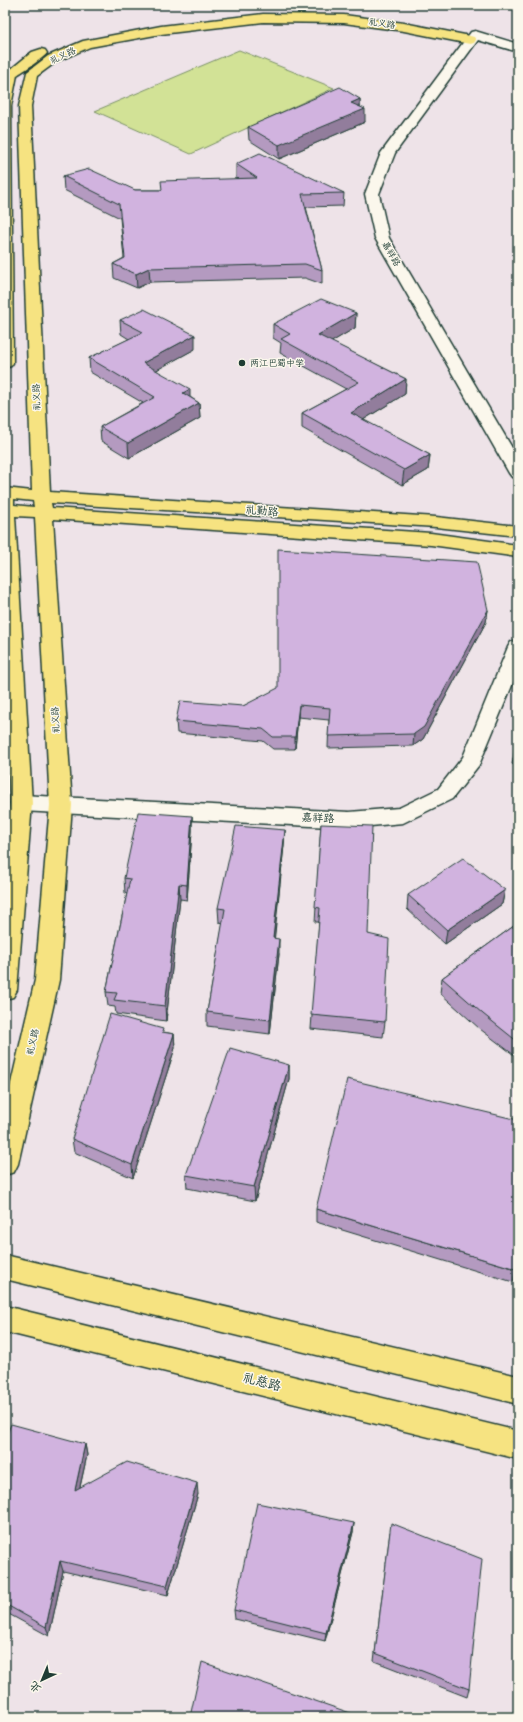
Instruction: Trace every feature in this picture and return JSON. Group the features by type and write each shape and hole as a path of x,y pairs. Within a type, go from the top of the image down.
{"main road":[{"name":"礼义路","path":"5,363 5,106 12,74 36,55 78,38 156,23 251,12 338,11 407,21 473,37"},
{"name":"礼义路","path":"5,1164 47,980 61,805 42,505 26,106 31,75 52,59 87,44 161,30 263,18 344,19 473,37"},
{"name":"礼勤路","path":"5,502 431,539 518,551"},
{"path":"5,502 21,803 5,990"},
{"name":"礼勤路","path":"42,505 436,522 518,531"},
{"path":"5,1267 518,1390"},
{"name":"礼慈路","path":"5,1319 518,1445"}],"street":[{"path":"473,37 518,48"},
{"path":"473,37 518,56"},
{"name":"嘉祥路","path":"473,37 388,153 372,194 382,238 518,473"},
{"name":"嘉祥路","path":"21,803 349,820 403,815 445,794 472,760 518,646"}],"green space":[{"path":"239,50 334,88 191,154 95,111"}],"building":[{"path":"340,87 360,99 351,103 365,109 279,145 248,127"},
{"path":"260,153 344,193 302,194 322,270 305,264 149,268 136,274 113,264 125,258 119,204 63,176 89,169 135,190 162,190 161,181 257,178 236,164"},
{"path":"321,299 356,313 318,335 406,379 351,413 430,455 404,470 302,413 359,382 281,339 290,334 273,324"},
{"path":"144,309 195,335 143,363 190,389 183,393 199,403 128,443 100,427 155,397 89,358 143,332 120,320"},
{"path":"278,549 477,562 488,610 424,727 414,734 328,736 330,708 299,705 295,737 273,737 263,729 176,721 180,701 243,706 278,688"},
{"path":"518,734 518,753 514,752"},
{"path":"138,812 192,816 187,885 179,884 165,1006 114,1000 117,993 106,992 130,879 124,878"},
{"path":"321,824 372,826 368,934 389,939 385,1022 311,1015 320,908 315,907"},
{"path":"236,826 285,830 273,938 279,939 270,1020 207,1012 225,909 218,908"},
{"path":"463,858 505,890 447,930 408,895"},
{"path":"518,923 518,1042 442,978"},
{"path":"110,1014 163,1029 162,1032 174,1034 132,1165 72,1139"},
{"path":"230,1048 289,1065 254,1187 186,1175"},
{"path":"347,1079 518,1120 518,1248 516,1269 316,1209"},
{"path":"11,1424 85,1444 75,1490 127,1462 197,1483 167,1586 60,1561 46,1627 5,1604 5,1439"},
{"path":"257,1503 354,1523 326,1633 234,1610"},
{"path":"391,1523 482,1559 469,1689 375,1653"},
{"path":"202,1662 362,1717 190,1717"}],"place":[{"name":"两江巴蜀中学","path":"242,363"}]}
